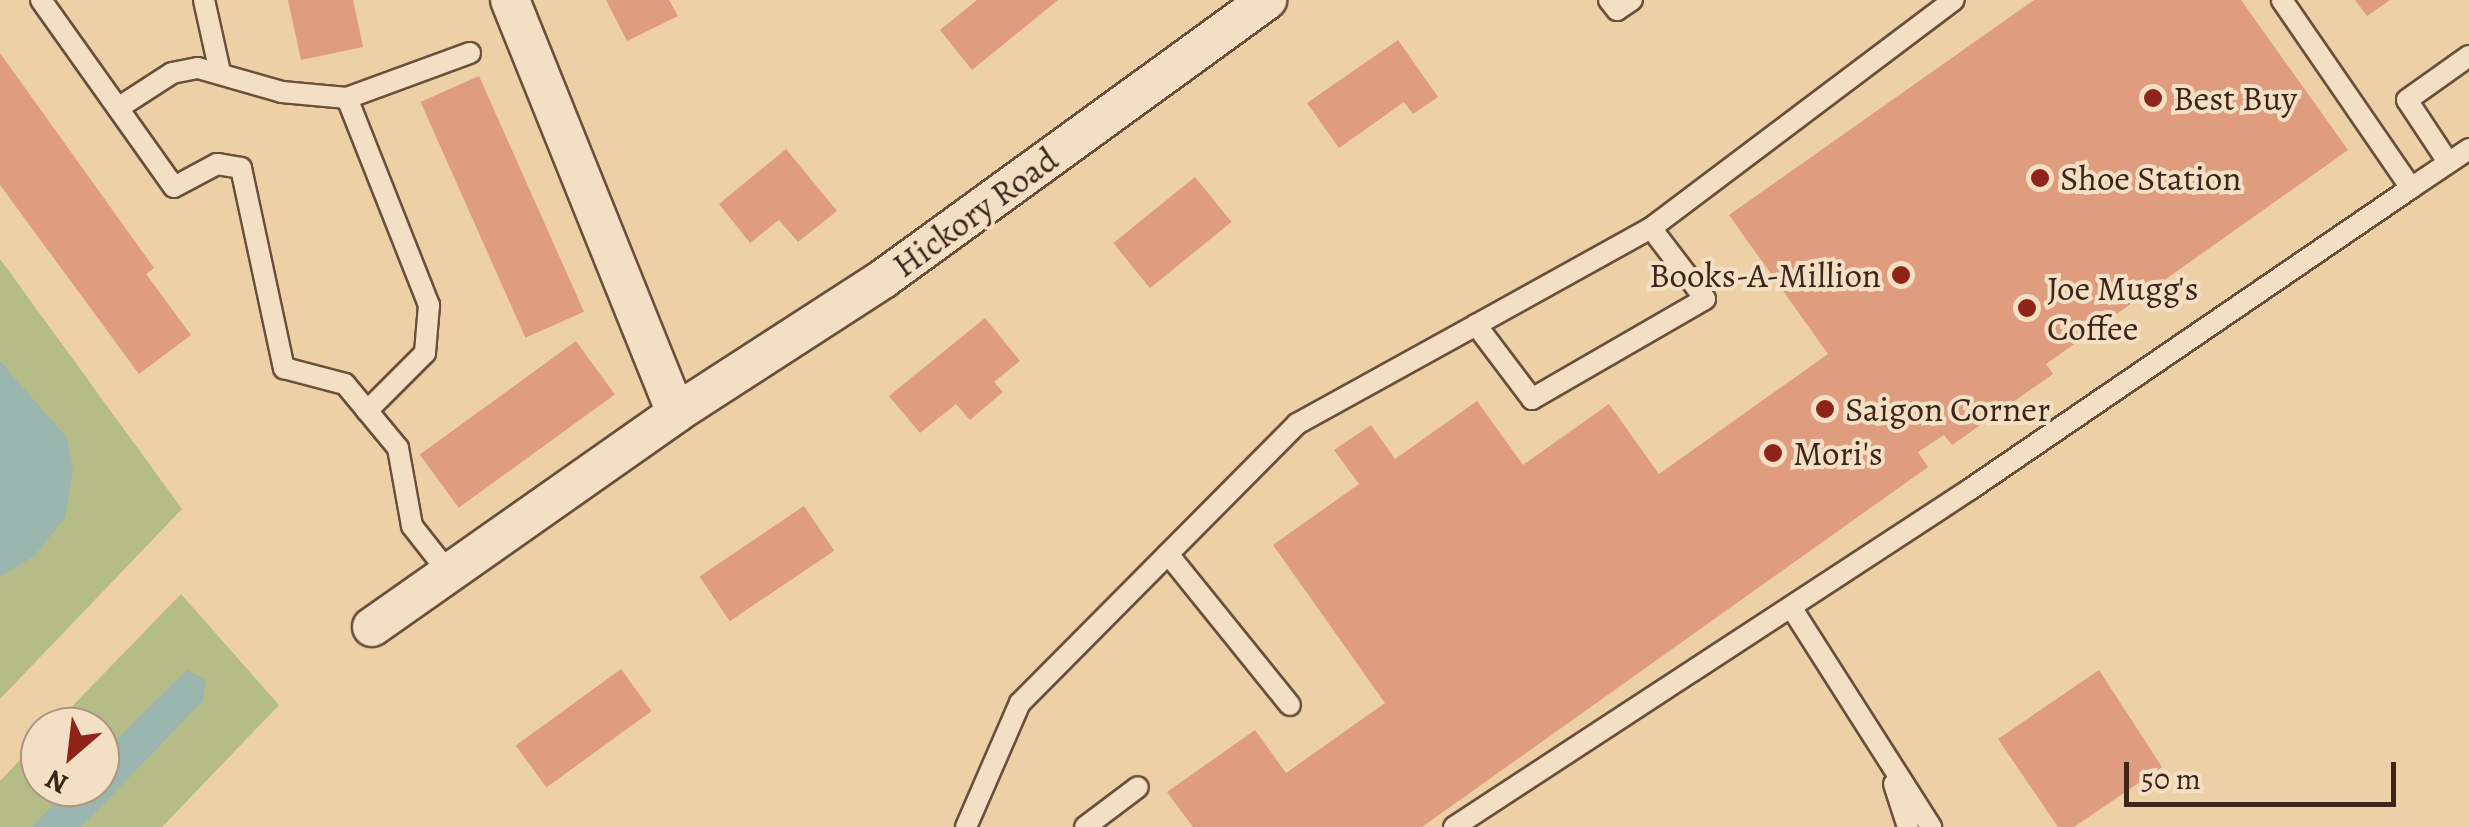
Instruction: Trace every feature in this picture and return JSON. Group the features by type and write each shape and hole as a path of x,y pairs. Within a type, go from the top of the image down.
{"street":[{"path":"510,0 676,413"},
{"name":"Hickory Road","path":"372,627 676,413 883,279 1267,0"}],"lane":[{"path":"41,0 174,187 216,164 241,168 284,368 345,384 398,448 412,526 448,573"},
{"path":"204,0 220,72"},
{"path":"1609,0 1616,10 1632,0"},
{"path":"966,827 1020,703 1297,424 1651,228 1954,0"},
{"path":"2282,0 2411,188"},
{"path":"118,108 172,72 220,72 282,92 347,98 470,52"},
{"path":"2448,162 2407,100 2469,56"},
{"path":"347,98 429,304 425,354 368,411"},
{"path":"1454,827 1792,606 2469,149"},
{"path":"1476,324 1532,399 1705,299 1651,228"},
{"path":"1168,554 1290,704"},
{"path":"1792,606 1931,827"},
{"path":"1886,759 1908,827"},
{"path":"1085,827 1138,787"}],"green space":[{"path":"0,259 182,509 0,699"},
{"path":"181,594 279,705 162,827 0,827 0,781 20,760 20,807 120,807 120,707 71,707"}],"water":[{"path":"0,361 67,438 73,469 65,518 34,556 0,577"},
{"path":"187,670 206,680 203,701 120,787 120,736"},
{"path":"51,807 100,807 81,827 32,827"}],"building":[{"path":"288,0 353,0 363,47 301,60"},
{"path":"606,0 669,0 678,16 627,41"},
{"path":"977,0 1058,0 972,70 940,30"},
{"path":"2034,0 2241,0 2348,150 2046,364 2053,374 1952,445 1944,435 1918,452 1928,467 1422,827 1193,827 1167,792 1255,730 1286,773 1385,703 1273,545 1359,484 1334,450 1371,425 1395,459 1477,401 1523,465 1609,404 1659,474 1828,354 1729,215"},
{"path":"2355,0 2390,0 2367,16"},
{"path":"1398,40 1438,97 1413,114 1404,102 1339,148 1307,103"},
{"path":"0,53 154,268 146,274 191,335 139,374 0,185"},
{"path":"479,76 584,312 525,338 421,102"},
{"path":"786,149 837,211 798,242 779,220 750,243 719,204"},
{"path":"1195,177 1232,222 1150,288 1113,243"},
{"path":"985,318 1020,361 994,382 1003,392 970,420 956,404 920,433 889,396"},
{"path":"576,341 615,394 459,508 420,454"},
{"path":"804,506 834,551 730,621 700,576"},
{"path":"621,669 652,711 546,787 516,745"},
{"path":"2099,670 2162,767 2074,827 2058,827 1998,739"}],"place":[{"name":"Best Buy","path":"2153,98"},
{"name":"Shoe Station","path":"2040,178"},
{"name":"Books-A-Million","path":"1901,275"},
{"name":"Joe Mugg's Coffee","path":"2027,308"},
{"name":"Saigon Corner","path":"1825,409"},
{"name":"Mori's","path":"1773,453"}]}
